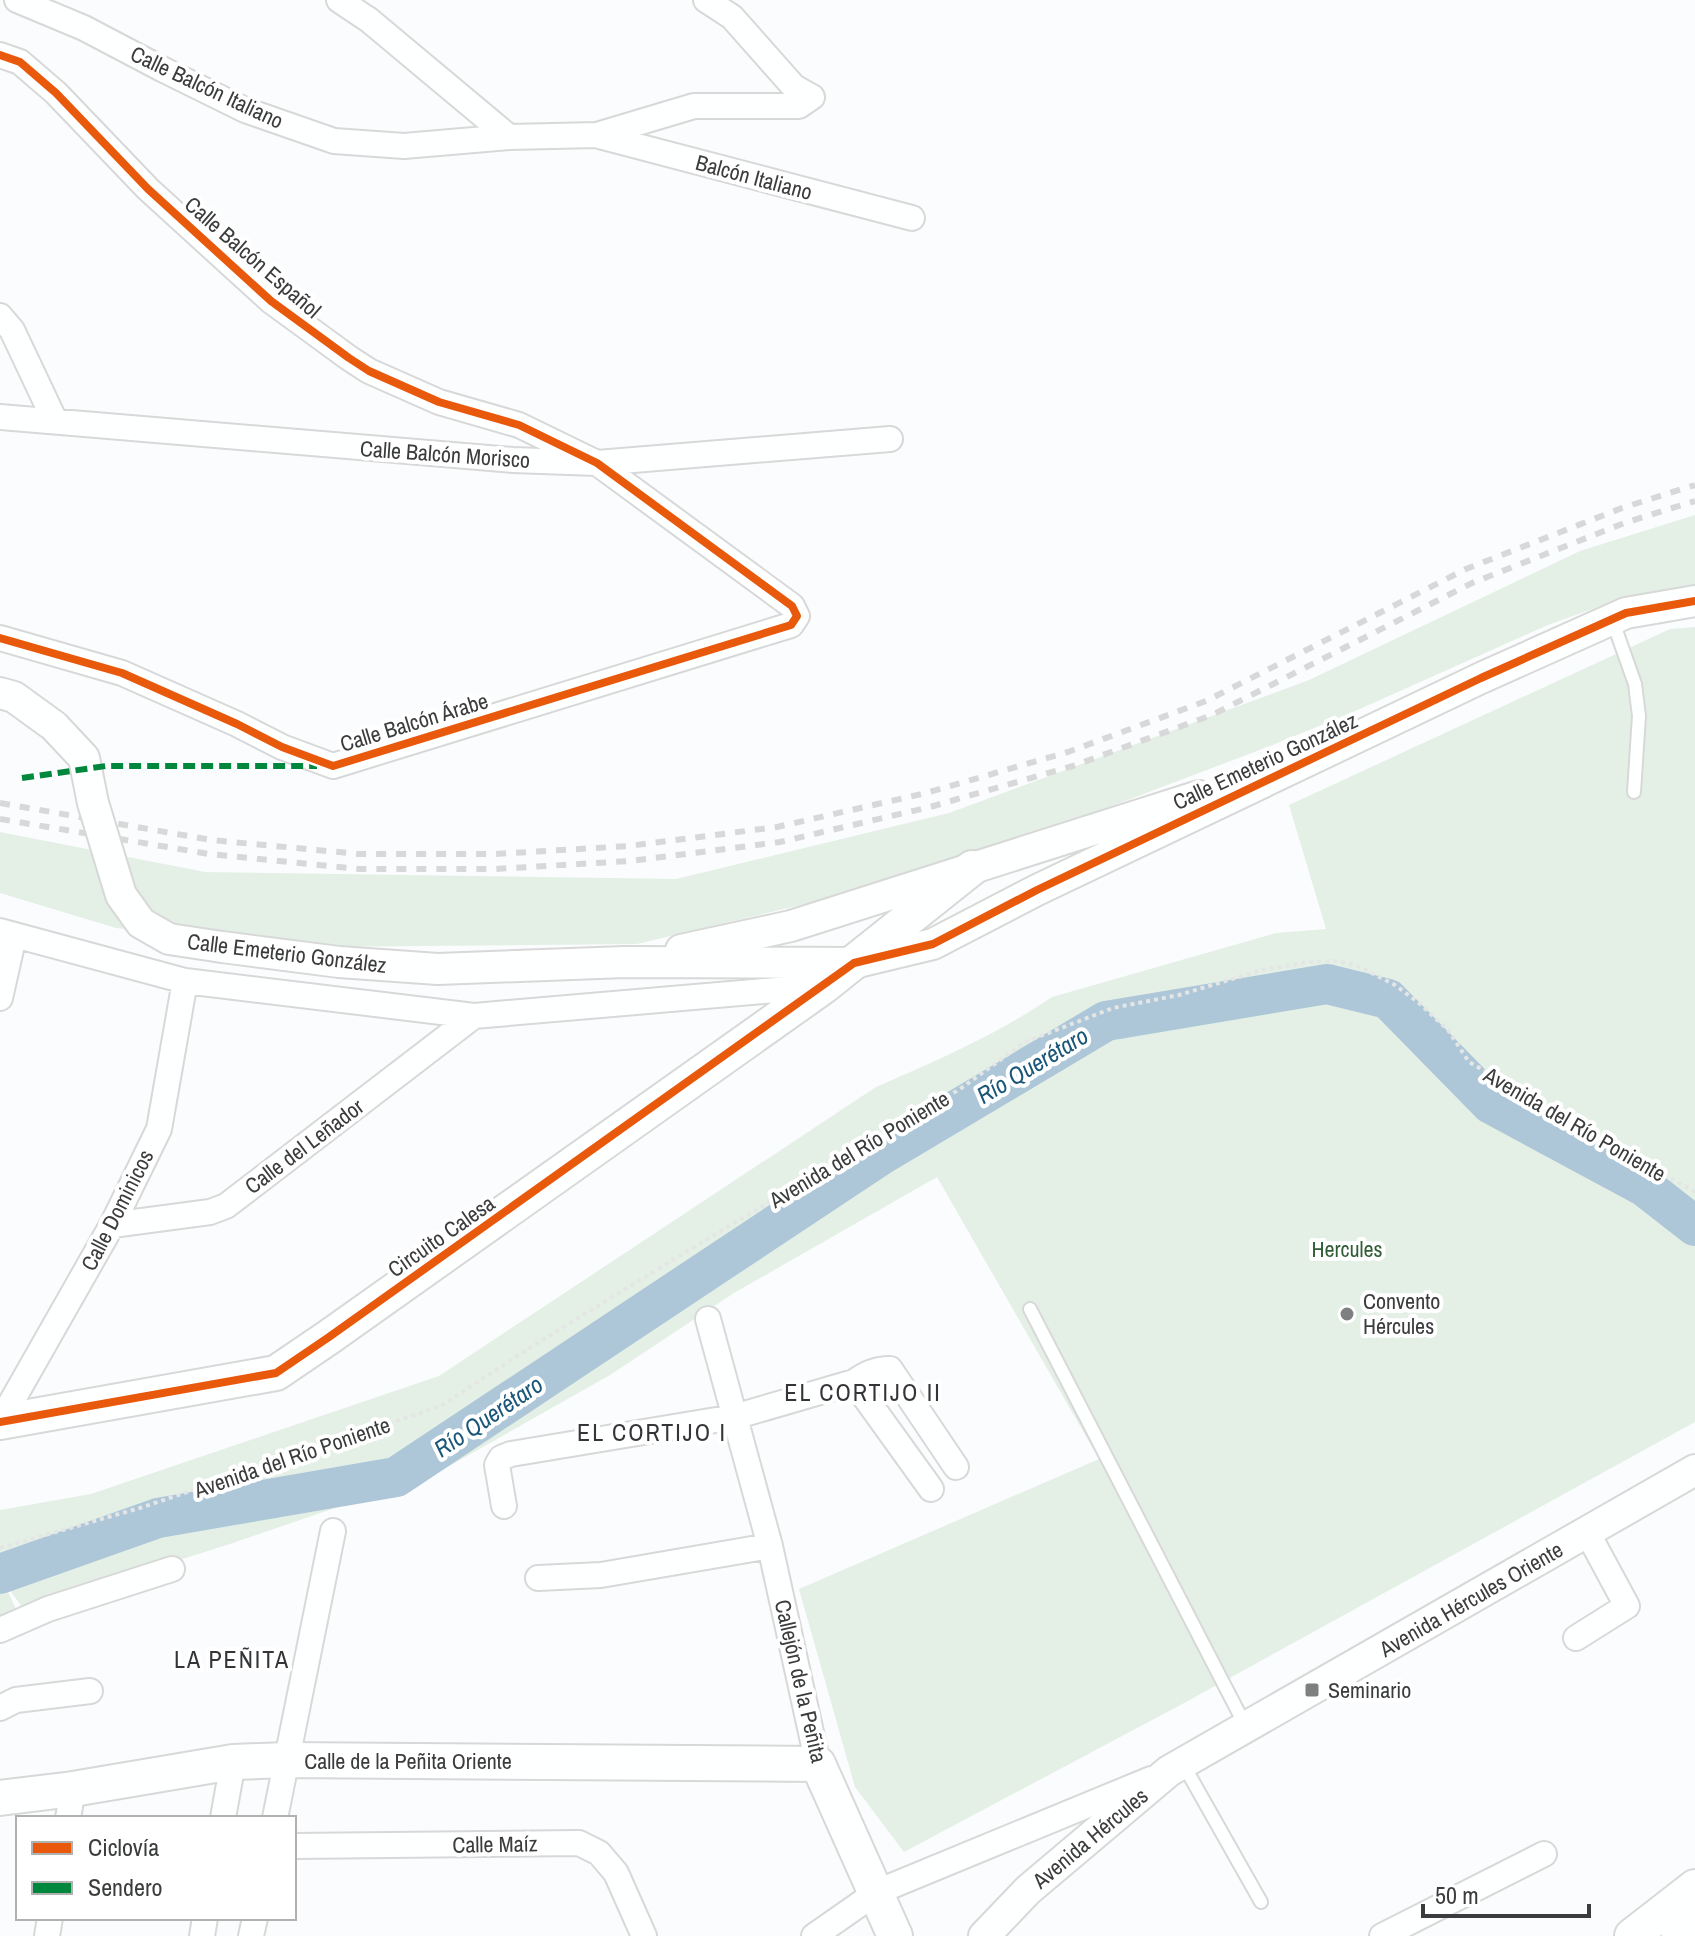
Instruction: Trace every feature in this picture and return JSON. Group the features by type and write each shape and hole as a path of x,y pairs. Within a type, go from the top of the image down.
{"main road":[{"name":"Circuito Calesa","path":"0,1422 276,1373 824,986 972,868"},
{"name":"Calle de la Peñita Oriente","path":"0,1798 70,1803 233,1762 818,1764"},
{"name":"Callejón de la Peñita","path":"818,1764 895,1936"},
{"path":"1632,1936 1695,1887"},
{"path":"1679,1936 1695,1924"}],"street":[{"name":"Calle Balcón Italiano","path":"17,0 84,28 245,110 334,141 404,146 509,137 597,135"},
{"path":"339,0 369,20 509,137"},
{"path":"597,135 694,106 799,106 812,97 794,87 732,17 706,0"},
{"name":"Calle Balcón Español","path":"0,55 20,62 56,93 148,189 271,301 349,358 369,371 439,402 519,425 597,463 792,606 797,616"},
{"name":"Balcón Italiano","path":"597,135 912,218"},
{"path":"0,316 12,330 55,421"},
{"name":"Calle Balcón Morisco","path":"0,417 513,460 597,463 890,439"},
{"name":"Calle Emeterio González","path":"0,693 14,697 54,726 84,758 93,803 121,895 141,923 169,939 339,962 438,969 625,962 854,963 933,944 1037,890 1481,678 1612,619 1626,613 1695,601"},
{"name":"Calle Balcón Árabe","path":"0,638 122,673 282,747 333,766 791,625 797,616"},
{"name":"Calle Emeterio González","path":"625,962 791,926 1308,761"},
{"path":"1024,851 1042,869 1037,890"},
{"path":"0,998 7,934 185,981 474,1016 824,986"},
{"name":"Calle Dominicos","path":"0,1422 112,1225 159,1129 185,981"},
{"name":"Calle del Leñador","path":"112,1225 210,1212 226,1206 474,1016"},
{"name":"Callejón de la Peñita","path":"708,1319 770,1546 818,1764"},
{"path":"504,1506 497,1465 501,1458 511,1454 734,1417 854,1382 878,1369 890,1369 956,1467"},
{"path":"854,1382 931,1489"},
{"name":"Avenida Hércules Oriente","path":"1186,1762 1695,1470"},
{"path":"275,1816 333,1531"},
{"path":"1576,1638 1627,1606 1587,1532"},
{"path":"538,1578 601,1575 770,1546"},
{"path":"0,1630 48,1609 172,1569"},
{"path":"0,1708 16,1700 90,1691"},
{"path":"223,1816 233,1762"},
{"path":"814,1936 877,1892 1186,1762"},
{"name":"Avenida Hércules","path":"984,1936 1028,1890 1186,1762"},
{"name":"Calle Maíz","path":"296,1846 579,1843 599,1853 616,1873 644,1936"},
{"path":"1382,1936 1544,1854"}],"lane":[{"path":"1612,619 1637,695 1639,716 1634,792"},
{"path":"1030,1309 1247,1728"},
{"path":"1186,1762 1261,1902"}],"green space":[{"path":"1695,515 1695,585 1626,597 1548,625 1270,746 936,873 637,944 310,947 116,928 0,893 0,832 205,872 676,879 949,813 1309,680 1580,551"},
{"name":"Hercules","path":"1695,627 1695,1422 1186,1702 904,1852 855,1787 799,1589 1099,1459 937,1177 734,1293 610,1375 437,1473 25,1611 3,1581 18,1613 0,1622 0,1510 91,1494 439,1376 876,1087 988,1035 1052,997 1276,933 1326,929 1289,805 1670,629"}],"waterway":[{"name":"Río Querétaro","path":"0,1574 158,1518 396,1477 881,1155 1106,1021 1327,984 1388,999 1491,1104 1645,1187 1695,1226"}],"railway":[{"path":"0,803 211,840 359,854 495,854 629,846 777,827 926,793 1068,752 1206,701 1466,569 1622,508 1695,485"},
{"path":"0,819 209,854 359,869 495,869 630,861 780,842 930,807 1073,766 1212,715 1472,583 1627,522 1695,501"}],"marked path":[{"path":"22,778 106,766 317,766"}],"cycle path":[{"path":"0,55 20,62 56,93 148,189 271,301 349,358 369,371 439,402 519,425 597,463 792,606 797,616 791,625 333,766 282,747 122,673 0,638"},
{"path":"0,1422 276,1373 854,963 933,944 1037,890 1481,678 1626,613 1695,601"}],"place":[{"name":"Convento Hércules","path":"1347,1314"},
{"name":"Seminario","path":"1312,1690"}],"district":[{"name":"EL CORTIJO II","path":"863,1392"},
{"name":"EL CORTIJO I","path":"652,1432"},
{"name":"LA PEÑITA","path":"232,1659"}]}
